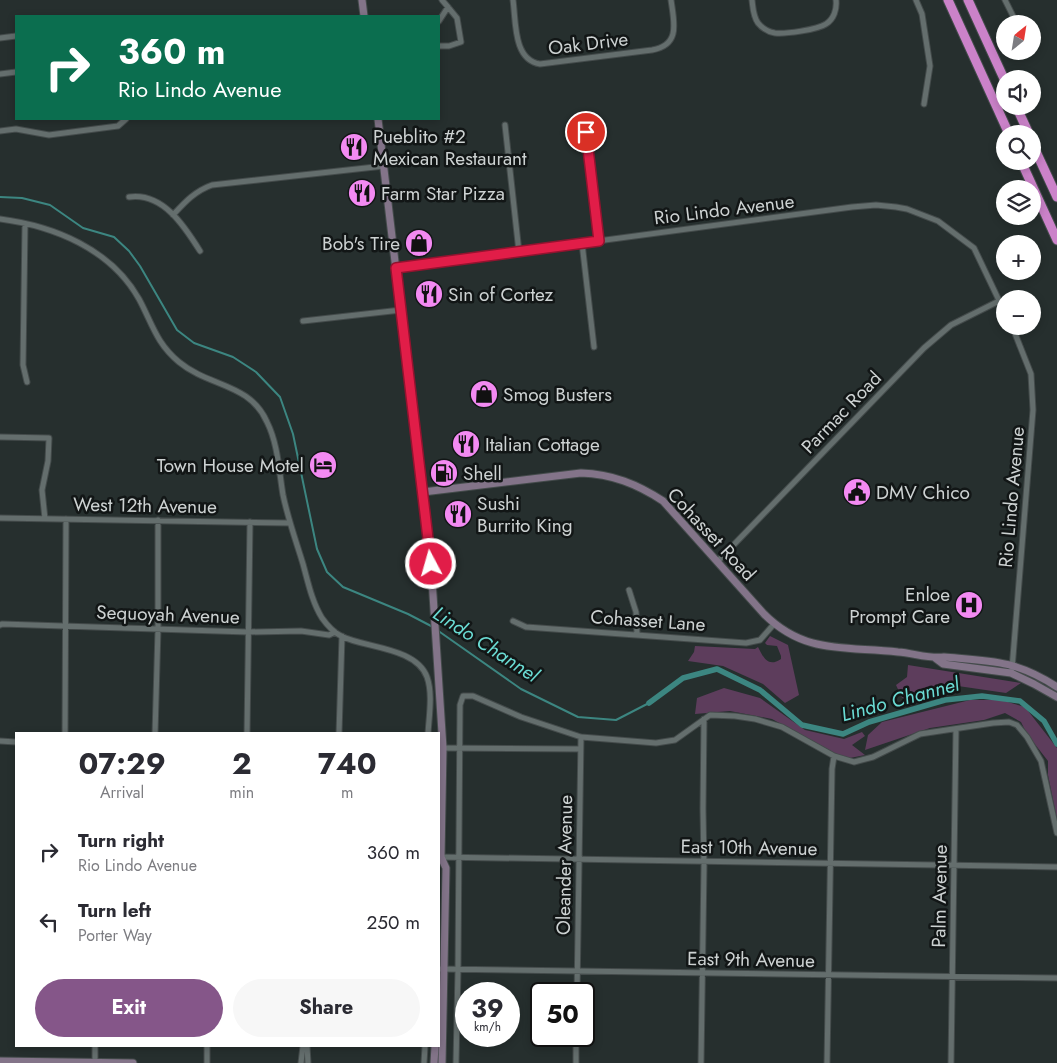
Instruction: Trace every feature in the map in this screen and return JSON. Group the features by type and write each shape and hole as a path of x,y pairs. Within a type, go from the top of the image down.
{"highway":[{"path":"948,0 1005,125"},
{"path":"968,0 1000,70"},
{"path":"1041,162 1057,197"},
{"path":"1025,170 1057,240"}],"main road":[{"path":"362,0 364,15"},
{"path":"378,120 430,552 438,668 441,748 440,858 446,868 442,969 442,1063"},
{"name":"Cohasset Road","path":"423,492 579,474 614,477 637,486 662,501 774,624 794,637 815,645 899,652 935,658 991,661 1012,665 1031,672 1057,687"},
{"name":"Cohasset Road","path":"935,658 943,664 1011,673 1057,697"},
{"path":"434,1047 434,1063"},
{"path":"0,1061 133,1063"}],"street":[{"path":"440,46 449,46 461,42 457,18 442,0"},
{"name":"Oak Drive","path":"513,0 520,50 528,60 540,64 664,47 672,39 675,28 671,0"},
{"path":"752,0 755,16 759,24 770,31 780,33 825,25 834,15 836,0"},
{"path":"916,0 922,14 930,66 924,104"},
{"path":"1005,0 1012,15"},
{"path":"440,19 448,7"},
{"path":"0,38 15,36"},
{"path":"0,74 15,72"},
{"path":"0,131 16,129 49,135 118,126 126,120"},
{"path":"505,124 519,252"},
{"path":"586,132 599,241"},
{"path":"173,215 191,196 212,186 384,166"},
{"path":"129,197 139,196 148,198 173,215 188,232 200,251"},
{"name":"Rio Lindo Avenue","path":"396,268 864,206 896,206 938,221 974,248 996,296"},
{"path":"0,219 52,230 69,237 89,249 119,273 134,291 156,337 173,356 198,375 240,392 256,404 265,416 272,433 290,523 315,604 324,620 335,632 342,636 399,654 420,667 426,675 428,684 428,732"},
{"path":"25,224 22,365 27,382"},
{"path":"582,244 594,346"},
{"name":"Parmac Road","path":"718,561 924,348 951,325 996,303"},
{"path":"303,321 401,310"},
{"name":"Rio Lindo Avenue","path":"1011,673 1033,410 1031,374 1016,335"},
{"path":"0,437 48,438 48,461 42,493 46,519"},
{"name":"West 12th Avenue","path":"0,518 290,523"},
{"path":"65,732 66,519"},
{"path":"155,732 158,629 158,520"},
{"path":"246,732 250,522"},
{"path":"629,590 636,615 637,634"},
{"name":"Cohasset Lane","path":"513,621 526,626 746,643 760,640 774,624"},
{"name":"Sequoyah Avenue","path":"0,623 248,632 301,631 329,634 335,632"},
{"path":"339,732 342,636"},
{"path":"456,1063 460,705 463,696 473,696 521,717 581,737 656,743 675,740 710,715 755,719 771,723 834,756 848,761 861,761 873,757 920,734 1002,722 1013,723 1027,737 1040,761 1057,833"},
{"path":"701,1063 704,719"},
{"name":"Palm Avenue","path":"951,1063 956,729"},
{"name":"Oleander Avenue","path":"578,982 581,737"},
{"path":"0,741 15,742"},
{"path":"441,748 580,749"},
{"path":"827,1063 827,975 832,769 834,756"},
{"name":"East 10th Avenue","path":"440,858 1057,867"},
{"name":"East 9th Avenue","path":"442,969 1057,978"},
{"path":"95,1063 96,1047"},
{"path":"207,1047 207,1063"},
{"path":"301,1063 303,1047"},
{"path":"307,1047 308,1063"},
{"path":"424,1063 425,1047"},
{"path":"576,1047 576,1063"}],"shaded area":[{"path":"770,636 788,645 799,695 785,703 763,684 723,666 688,661 694,652 695,646 755,649 758,647 766,660 773,662 781,659 781,656 777,646 765,643"},
{"path":"908,665 1021,683 1006,693 958,686 902,698 896,685 907,677"},
{"path":"724,688 760,698 805,730 844,739 862,732 865,736 852,745 865,755 845,759 772,719 730,711 695,714 697,698"},
{"path":"970,700 1001,700 1025,707 1057,748 1057,819 1048,775 1048,761 1027,734 1021,722 1005,713 984,720 930,728 865,750 868,735 882,722"}],"waterway":[{"name":"Lindo Channel","path":"0,197 22,198 50,205 83,228 114,237 129,251 140,266 177,330 194,343 233,357 256,372 280,397 293,434 317,549 327,572 343,587 408,614 433,627"},
{"name":"Lindo Channel","path":"437,630 521,689 578,717 616,720 649,703"},
{"name":"Lindo Channel","path":"649,703 683,678 717,669 760,690 802,725 843,734 869,722 945,700 982,696 1020,701 1044,721 1057,744"}],"place":[{"name":"Pueblito #2 Mexican Restaurant","path":"354,147"},
{"name":"Farm Star Pizza","path":"362,193"},
{"name":"Bob's Tire","path":"419,243"},
{"name":"Sin of Cortez","path":"429,294"},
{"name":"Smog Busters","path":"484,394"},
{"name":"Italian Cottage","path":"466,444"},
{"name":"Town House Motel","path":"323,465"},
{"name":"Shell","path":"444,473"},
{"name":"DMV Chico","path":"857,492"},
{"name":"Sushi Burrito King","path":"458,514"},
{"name":"Enloe Prompt Care","path":"969,605"}],"route":[{"path":"431,564 396,268 599,241 586,132"}]}
